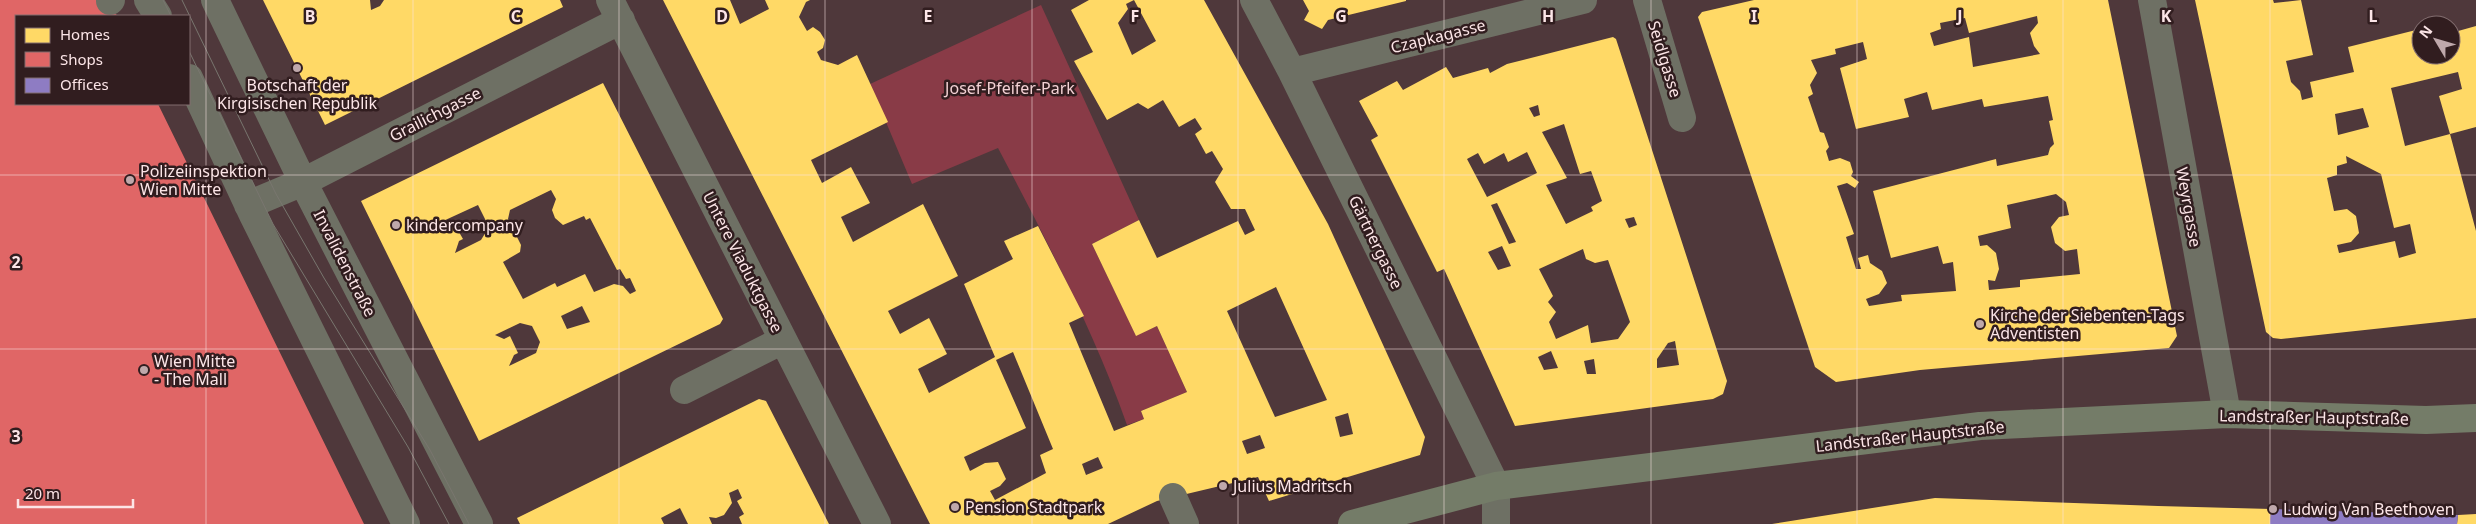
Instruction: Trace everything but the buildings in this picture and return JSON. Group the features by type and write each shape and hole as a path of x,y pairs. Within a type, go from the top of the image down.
{"main road":[{"name":"Landstraßer Hauptstraße","path":"1352,524 1496,486 1980,426 2227,414 2426,420 2476,418"}],"street":[{"path":"148,0 157,15"},
{"name":"Invalidenstraße","path":"215,0 303,182 479,524"},
{"name":"Gärtnergasse","path":"1254,0 1292,72 1496,486"},
{"name":"Czapkagasse","path":"1292,72 1583,0"},
{"name":"Seidlgasse","path":"1647,0 1682,118"},
{"name":"Weyrgasse","path":"2152,0 2227,414"},
{"name":"Grailichgasse","path":"248,205 303,182 616,10"},
{"name":"Untere Viaduktgasse","path":"616,10 877,524"},
{"path":"190,80 248,205 406,524"},
{"path":"684,390 782,340"},
{"path":"1496,486 1496,524"},
{"path":"1173,498 1185,524"}],"green space":[{"name":"Josef-Pfeifer-Park","path":"1041,5 1139,220 1092,244 1136,335 1157,326 1187,392 1141,411 1144,419 1127,425 1084,319 1051,250 998,148 912,184 870,84"}],"tram line":[{"path":"163,0 170,15"},
{"path":"182,0 189,15"},
{"path":"190,17 276,194 324,278 430,450 469,524"},
{"path":"190,53 273,224 408,447 449,524"}],"place":[{"name":"Botschaft der Kirgisischen Republik","path":"297,68"},
{"name":"Polizeiinspektion Wien Mitte","path":"130,180"},
{"name":"kindercompany","path":"396,225"},
{"name":"Kirche der Siebenten-Tags Adventisten","path":"1980,324"},
{"name":"Wien Mitte - The Mall","path":"144,370"},
{"name":"Julius Madritsch","path":"1223,486"},
{"name":"Pension Stadtpark","path":"955,507"},
{"name":"Ludwig Van Beethoven","path":"2273,509"}]}
